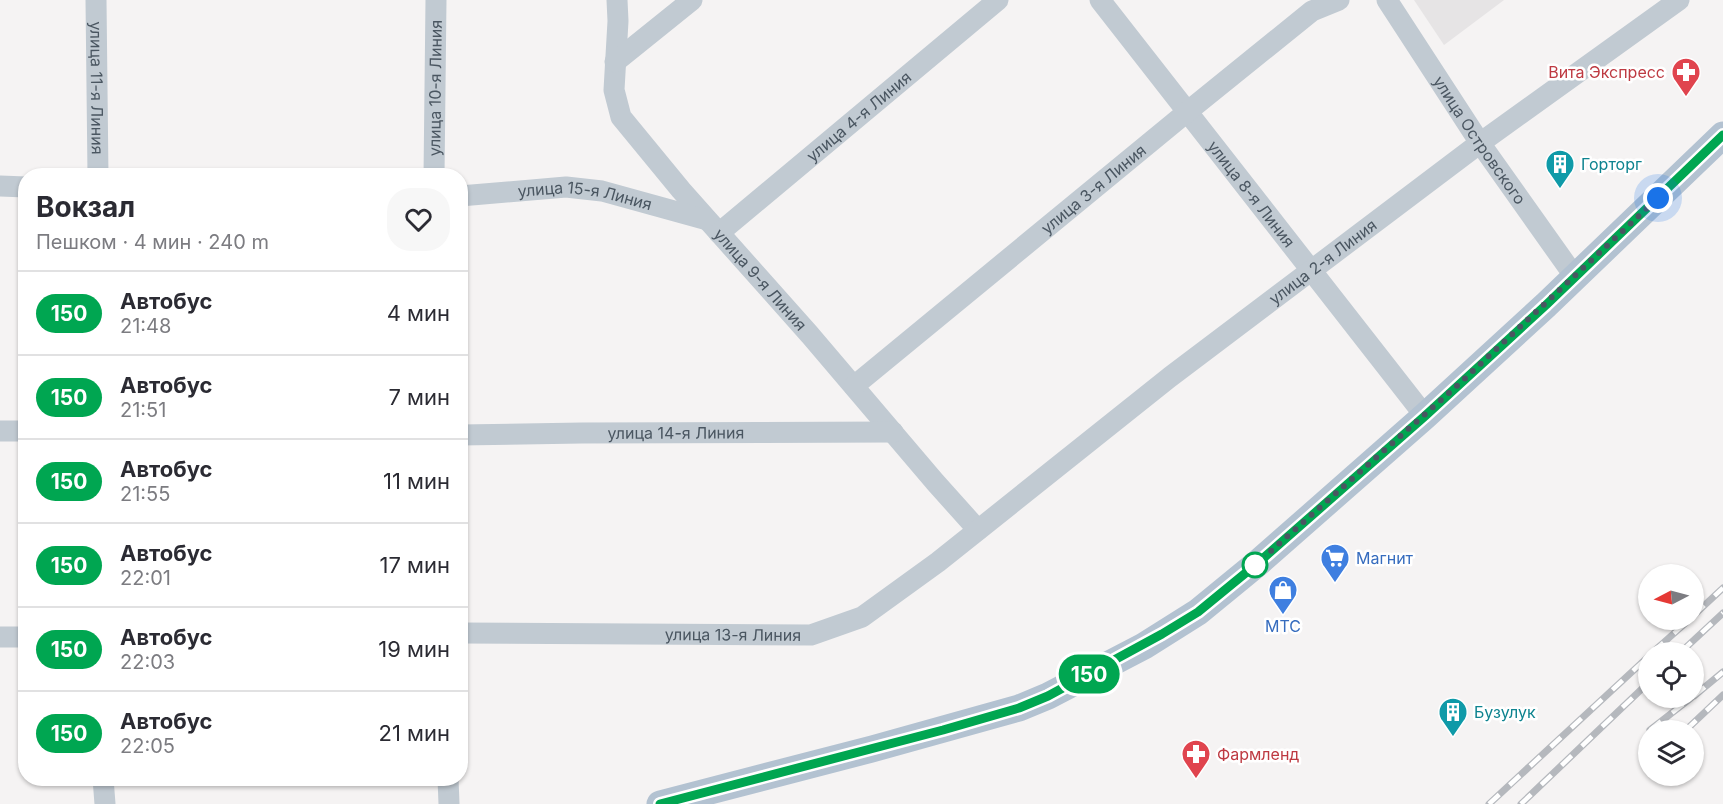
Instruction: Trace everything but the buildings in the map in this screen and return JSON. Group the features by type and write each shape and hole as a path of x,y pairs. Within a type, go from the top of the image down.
{"main road":[{"path":"660,804 1019,708 1048,696 1144,646 1198,612 1259,562 1425,416 1575,278 1723,135"}],"street":[{"name":"улица 11-я Линия","path":"96,0 98,168"},
{"name":"улица 10-я Линия","path":"434,168 436,0"},
{"name":"улица 9-я Линия","path":"617,0 614,90 621,117 977,531"},
{"path":"615,62 692,0"},
{"name":"улица 4-я Линия","path":"714,227 998,0"},
{"name":"улица 8-я Линия","path":"1100,0 1425,416"},
{"name":"улица 3-я Линия","path":"854,386 1312,11 1339,0"},
{"name":"улица Островского","path":"1387,0 1480,143 1575,278"},
{"name":"улица 2-я Линия","path":"977,531 1170,377 1480,143 1679,0"},
{"path":"0,186 18,187"},
{"name":"улица 15-я Линия","path":"468,195 566,187 602,191 714,227"},
{"path":"0,431 18,431"},
{"name":"улица 14-я Линия","path":"468,435 893,432"},
{"name":"улица 13-я Линия","path":"468,633 811,635 862,617 977,531"},
{"path":"0,637 18,637"},
{"path":"104,786 105,804"},
{"path":"448,786 449,804"}],"shaded area":[{"path":"1414,0 1504,0 1444,45"}],"railway":[{"path":"1704,606 1723,588"},
{"path":"1692,642 1723,613"},
{"path":"1664,642 1678,630"},
{"path":"1489,804 1638,666"},
{"path":"1704,688 1723,672"},
{"path":"1521,804 1638,693"},
{"path":"1697,720 1723,695"},
{"path":"1663,720 1678,708"}],"bus line":[{"name":"150","path":"660,804 1019,708 1048,696 1144,646 1198,612 1259,562 1425,416 1546,305 1723,135"}],"place":[{"name":"Вита Экспресс","path":"1686,98"},
{"name":"Горторг","path":"1560,190"},
{"name":"Магнит","path":"1335,584"},
{"name":"МТС","path":"1283,616"},
{"name":"Бузулук","path":"1453,738"},
{"name":"Фармленд","path":"1196,780"}],"route":[{"path":"1255,565 1344,488 1546,305 1658,198"}]}
